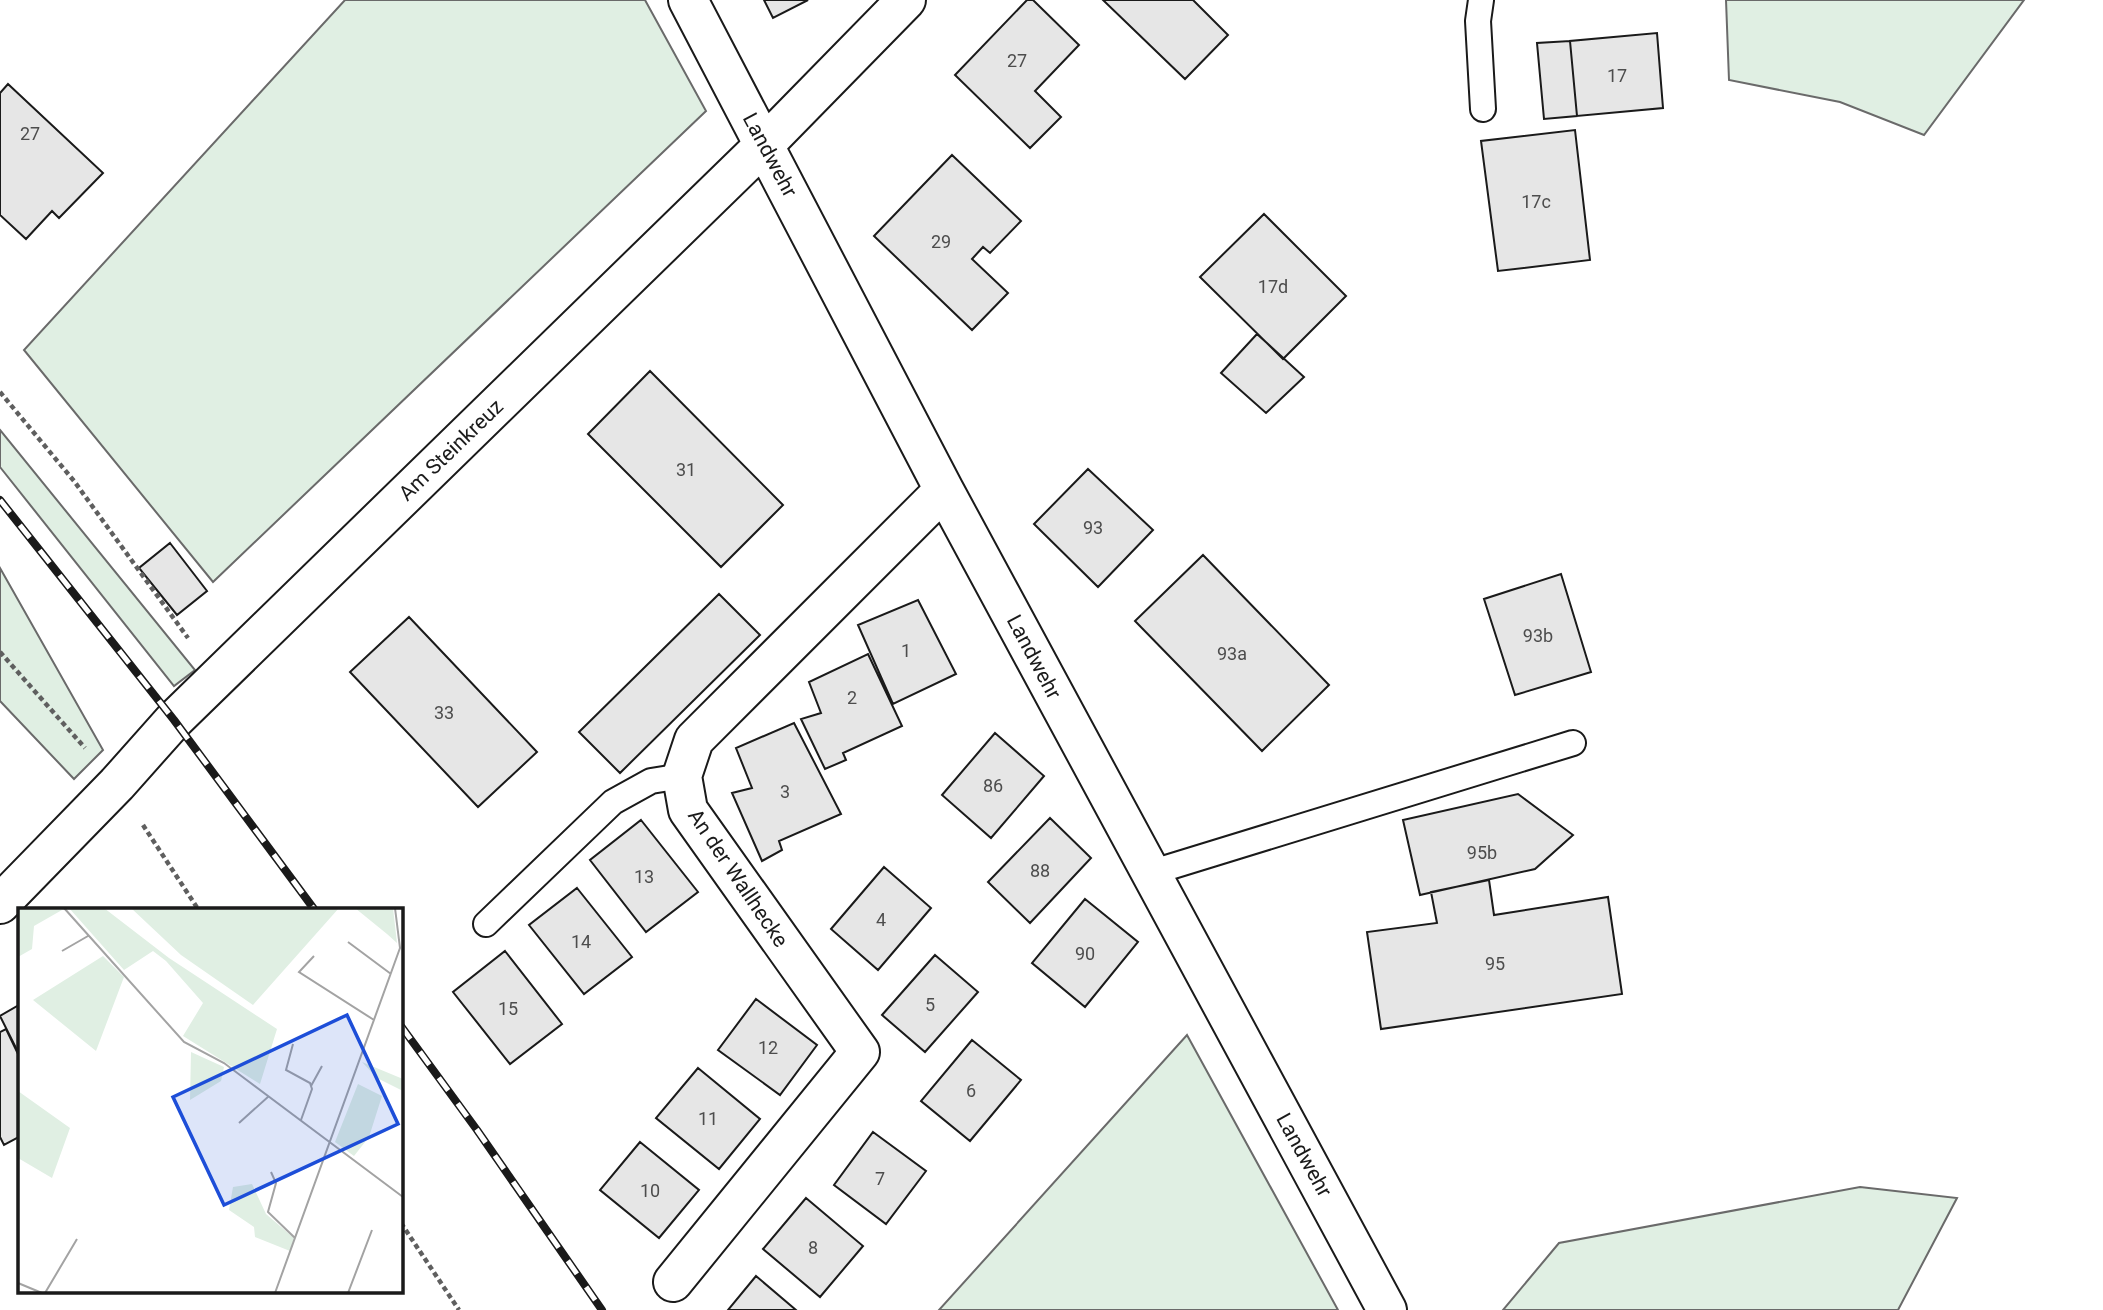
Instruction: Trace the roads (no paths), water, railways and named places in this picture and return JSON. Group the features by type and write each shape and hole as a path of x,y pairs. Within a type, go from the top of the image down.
{"street":[{"name":"Landwehr","path":"688,0 944,490 1387,1310"},
{"name":"Am Steinkreuz","path":"0,904 117,784 174,719 765,144 906,0"},
{"name":"An der Wallhecke","path":"673,1282 860,1052 688,810 682,776 694,740 944,490"}],"lane":[{"path":"1481,0 1478,21 1483,109"},
{"path":"1150,873 1573,744"},
{"path":"485,923 613,802 651,780 682,776"}],"railway":[{"path":"0,500 174,720 313,908"},
{"path":"402,1027 602,1310"}]}
